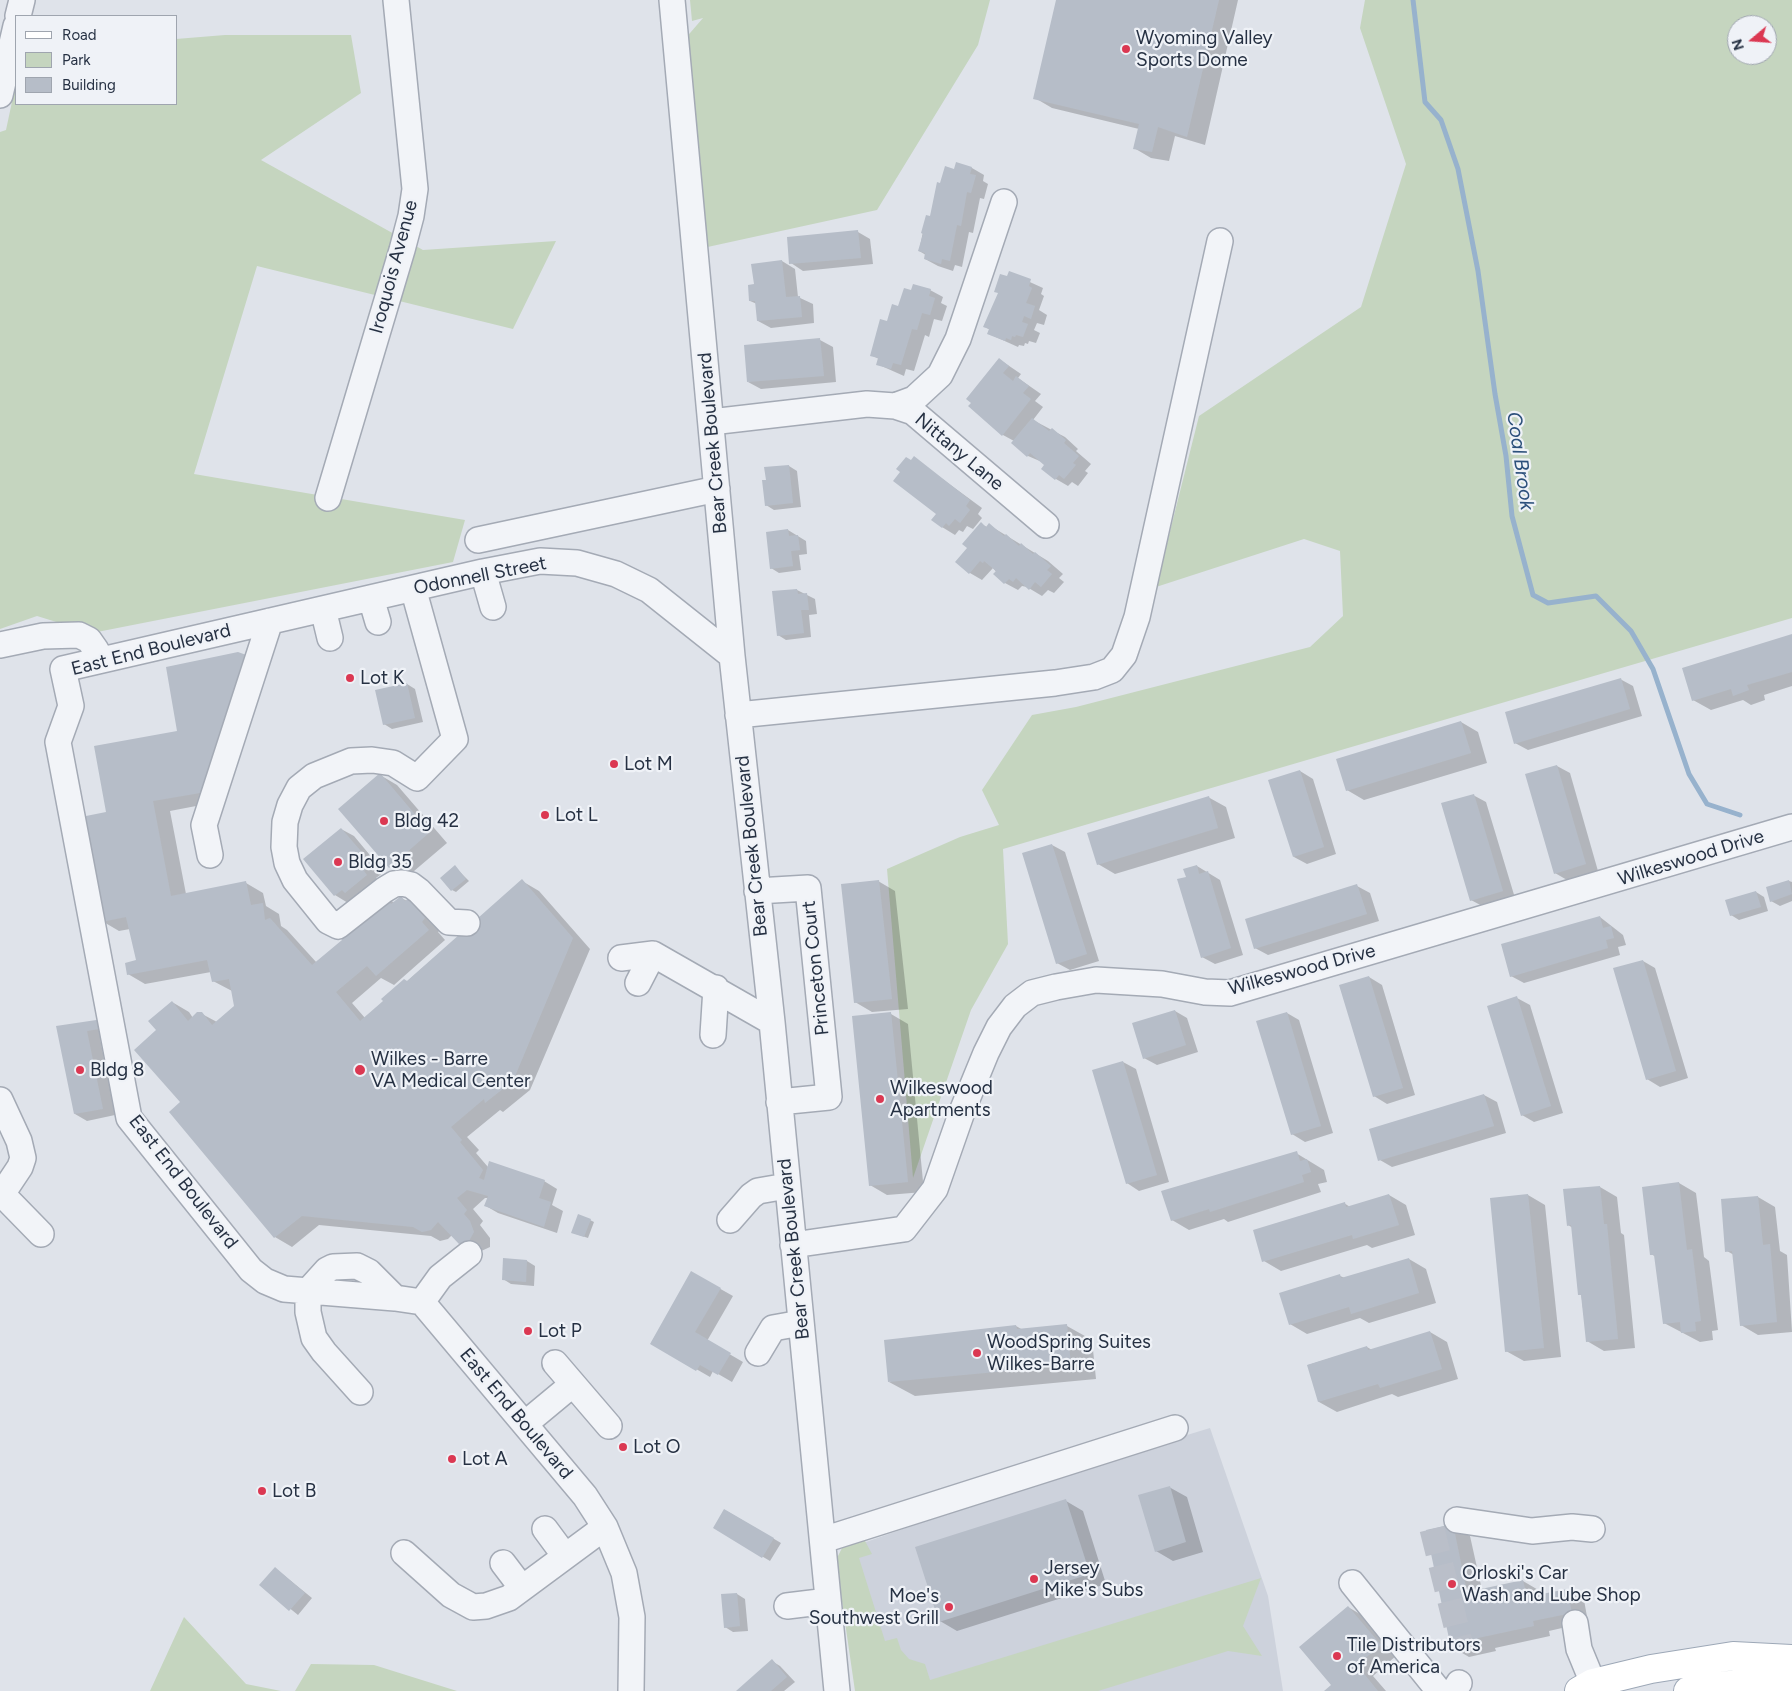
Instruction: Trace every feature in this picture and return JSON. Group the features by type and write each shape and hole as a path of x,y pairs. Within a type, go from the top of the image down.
{"main road":[{"path":"1586,1687 1651,1669 1733,1656 1792,1659"},
{"path":"1688,1691 1735,1684 1792,1685"}],"street":[{"path":"18,15 22,0"},
{"name":"Iroquois Avenue","path":"328,498 404,242 415,189 396,0"},
{"name":"Bear Creek Boulevard","path":"672,0 732,656 772,1022 838,1691"},
{"path":"0,95 15,30"},
{"path":"895,406 914,399 940,375 958,339 1004,202"},
{"path":"738,715 1055,682 1094,677 1112,670 1124,654 1137,617 1220,241"},
{"name":"Nittany Lane","path":"711,422 867,404 895,406 913,412 1046,524"},
{"path":"478,540 562,520 717,489"},
{"name":"Odonnell Street","path":"281,618 482,572 540,561 577,563 616,574 649,590 732,656"},
{"path":"482,572 493,607"},
{"path":"414,588 461,741 416,778 393,763 372,760 351,761 314,776 299,788 290,804 285,822 284,847 287,863 295,880 328,922 338,926 384,890 394,884 402,883 411,885 419,891 449,922 467,923"},
{"path":"371,598 378,622"},
{"path":"323,609 330,638"},
{"path":"210,855 204,825 281,618"},
{"name":"East End Boulevard","path":"281,618 63,669 71,706 58,742 129,1118 251,1270 274,1286 422,1302 526,1423 585,1496 604,1527 624,1573 632,1617 631,1691"},
{"path":"0,645 43,636 79,635 89,640 96,650 98,661"},
{"name":"Wilkeswood Drive","path":"793,1244 904,1229 935,1188 963,1110 986,1053 999,1027 1015,1006 1032,993 1056,986 1096,980 1162,984 1204,992 1230,993 1792,827"},
{"name":"Princeton Court","path":"757,891 808,888 829,1097 779,1102"},
{"path":"621,958 653,954 716,988 772,1022"},
{"path":"638,983 653,954"},
{"path":"713,1036 716,988"},
{"path":"0,1100 19,1141 23,1158 20,1167 1,1193 40,1234"},
{"path":"730,1220 751,1196 758,1192 787,1186"},
{"path":"422,1302 440,1277 469,1254"},
{"path":"308,1291 308,1312 314,1338 360,1392"},
{"path":"758,1353 773,1328 801,1323"},
{"path":"555,1363 609,1426"},
{"path":"526,1423 573,1384"},
{"path":"823,1540 1175,1428"},
{"path":"1457,1520 1532,1530 1572,1527 1592,1528"},
{"path":"404,1553 451,1595 473,1607 498,1604 604,1527"},
{"path":"545,1529 565,1556"},
{"path":"503,1563 522,1588"},
{"path":"1352,1583 1451,1688"},
{"path":"787,1606 828,1601"},
{"path":"1575,1623 1586,1687"}],"shaded area":[{"path":"1210,1428 1268,1596 1283,1691 863,1691 852,1547 1053,1476"}],"green space":[{"path":"690,0 990,0 978,45 877,210 703,248 684,40 703,18 692,21"},
{"path":"1365,0 1792,0 1792,618 1003,849 1008,944 971,1010 913,1178 887,869 960,837 999,825 982,790 1032,715 1076,707 1310,647 1343,616 1340,551 1304,539 1156,587 1199,416 1361,307 1406,164 1360,28"},
{"path":"225,35 351,35 361,93 261,160 423,250 556,241 513,329 257,266 194,474 465,520 453,562 92,633 37,616 0,629 0,132 6,130 15,88 15,105 178,105 178,39"},
{"path":"864,1539 872,1554 859,1558 885,1641 897,1638 901,1650 909,1659 925,1664 930,1680 1261,1578 1243,1626 1262,1656 1228,1651 1098,1691 855,1691 836,1560 843,1546"},
{"path":"184,1617 246,1684 281,1691 150,1691"},
{"path":"311,1664 374,1665 457,1691 295,1691"}],"building":[{"name":"Wyoming Valley Sports Dome","path":"1056,0 1219,0 1187,137 1158,127 1152,152 1133,149 1139,124 1033,99"},
{"path":"956,162 972,167 970,174 976,175 971,193 967,192 961,226 957,225 950,261 942,259 941,264 924,259 925,253 918,251 926,215 930,216 937,182 940,183 945,166 954,169"},
{"path":"858,230 861,258 789,264 787,237"},
{"path":"782,260 786,297 800,296 802,317 757,321 755,301 749,301 748,285 754,284 751,264"},
{"path":"1009,271 1031,279 1029,286 1032,288 1026,303 1035,306 1031,319 1024,316 1022,322 1028,324 1023,337 1016,335 1015,337 1012,336 1011,340 1006,338 1005,341 987,334 989,329 983,327 998,293 994,292 1000,274 1007,276"},
{"path":"913,284 931,289 929,296 935,298 930,315 922,313 917,330 912,329 901,365 893,363 891,369 876,365 878,358 870,356 880,319 887,321 892,304 898,306 904,288 911,290"},
{"path":"820,338 824,376 747,382 744,345"},
{"path":"999,358 1009,366 1003,373 1013,381 1016,376 1029,386 1023,393 1031,399 1002,436 968,406 971,403 966,399"},
{"path":"1032,418 1049,431 1052,428 1066,440 1064,443 1079,456 1073,463 1076,465 1064,479 1059,475 1055,480 1041,469 1044,465 1030,453 1027,457 1011,443"},
{"path":"914,456 970,500 966,506 970,510 960,523 955,519 949,526 946,523 942,528 931,520 936,514 893,481 900,472 896,469 906,457 911,460"},
{"path":"789,465 793,503 765,506 762,480 766,480 764,467"},
{"path":"981,522 986,527 989,523 1004,536 1006,534 1019,546 1021,543 1051,566 1047,570 1052,574 1041,587 1035,582 1029,590 1016,578 1013,582 1009,579 1004,584 993,574 996,571 984,561 983,563 980,561 969,574 955,562 967,548 962,544"},
{"path":"788,529 789,536 798,535 800,550 791,551 793,566 770,569 766,532"},
{"path":"797,589 798,594 807,593 809,610 801,610 804,633 777,636 772,591"},
{"path":"1792,634 1792,672 1747,685 1749,690 1733,696 1731,689 1692,701 1682,668"},
{"path":"238,652 249,656 200,793 153,801 171,896 246,881 251,905 263,903 265,920 270,918 312,965 342,940 338,935 384,895 391,904 401,896 405,901 408,899 425,918 422,922 429,930 376,976 367,966 336,992 360,1021 383,1001 381,999 404,979 407,981 522,879 573,938 513,1081 485,1103 484,1099 451,1127 462,1140 460,1142 483,1170 479,1178 484,1180 489,1161 545,1180 539,1198 551,1202 544,1227 484,1206 488,1196 467,1190 457,1198 467,1210 464,1214 470,1221 474,1232 469,1241 459,1244 438,1222 431,1230 422,1232 413,1227 302,1216 274,1238 169,1112 180,1102 134,1050 156,1030 148,1021 172,1001 188,1021 197,1012 202,1012 212,1025 234,1006 229,979 212,982 207,960 127,975 125,963 136,960 126,917 101,922 81,817 106,812 94,746 177,731 166,667"},
{"path":"1621,678 1630,709 1514,744 1505,712"},
{"path":"407,683 415,718 383,725 375,690"},
{"path":"1461,721 1471,753 1346,791 1336,759"},
{"path":"1557,765 1586,864 1554,874 1525,774"},
{"path":"1300,770 1324,847 1293,857 1268,780"},
{"name":"Bldg 42","path":"380,773 430,832 389,868 338,809"},
{"path":"1474,794 1503,891 1470,901 1441,803"},
{"path":"1209,796 1218,828 1097,865 1087,833"},
{"name":"Bldg 35","path":"341,828 372,864 364,871 367,875 345,893 342,890 334,896 303,859"},
{"path":"1052,844 1087,954 1056,964 1022,853"},
{"path":"455,865 466,879 451,891 440,878"},
{"path":"1197,865 1199,874 1208,871 1231,948 1201,958 1177,879 1186,877 1183,869"},
{"path":"879,880 892,999 854,1003 841,884"},
{"path":"1789,880 1792,894 1770,902 1766,887"},
{"path":"1357,884 1367,914 1254,949 1245,919"},
{"path":"1756,891 1761,907 1730,916 1725,900"},
{"path":"1600,916 1603,928 1611,926 1614,938 1606,940 1608,948 1510,977 1501,944"},
{"path":"1643,960 1676,1071 1646,1080 1613,968"},
{"path":"1369,976 1403,1088 1373,1097 1339,985"},
{"path":"1517,996 1551,1106 1521,1116 1487,1006"},
{"path":"1175,1010 1186,1045 1143,1059 1132,1023"},
{"name":"Wilkeswood Apartments","path":"891,1012 908,1182 869,1186 852,1016"},
{"path":"1287,1012 1321,1126 1291,1135 1256,1021"},
{"name":"Bldg 8","path":"103,1019 105,1028 87,1031 103,1109 74,1114 56,1026"},
{"path":"1123,1061 1157,1175 1126,1184 1092,1070"},
{"path":"1484,1094 1494,1126 1378,1161 1369,1129"},
{"path":"1297,1151 1300,1161 1307,1159 1311,1172 1302,1175 1304,1182 1210,1212 1209,1209 1171,1221 1161,1191"},
{"path":"1679,1182 1687,1250 1692,1249 1701,1321 1695,1322 1696,1331 1681,1333 1680,1322 1663,1324 1654,1255 1650,1255 1642,1187"},
{"path":"1600,1186 1604,1224 1607,1224 1618,1339 1586,1342 1581,1295 1578,1295 1571,1225 1567,1226 1563,1189"},
{"path":"1389,1194 1399,1225 1353,1239 1352,1235 1262,1262 1253,1230 1345,1202 1346,1207"},
{"path":"1528,1194 1544,1348 1505,1352 1490,1198"},
{"path":"1758,1196 1763,1245 1770,1244 1777,1322 1740,1326 1732,1251 1725,1252 1721,1199"},
{"path":"578,1214 591,1219 584,1237 571,1233"},
{"path":"503,1258 527,1260 526,1282 502,1280"},
{"path":"1409,1258 1419,1293 1351,1314 1349,1307 1289,1325 1279,1293 1340,1274 1341,1278"},
{"path":"691,1271 721,1288 695,1332 731,1353 718,1375 700,1365 696,1371 650,1344"},
{"name":"WoodSpring Suites Wilkes-Barre","path":"1067,1324 1071,1365 888,1382 884,1340 1016,1325 1017,1329"},
{"path":"1430,1331 1442,1369 1380,1388 1378,1384 1318,1402 1307,1365 1367,1346 1368,1350"},
{"path":"1170,1486 1186,1542 1155,1552 1138,1495"},
{"path":"1066,1499 1090,1574 939,1622 915,1547"},
{"path":"724,1509 774,1538 762,1558 713,1528"},
{"name":"Orloski's Car Wash and Lube Shop","path":"1453,1524 1467,1592 1523,1580 1527,1597 1567,1589 1572,1613 1533,1621 1534,1626 1478,1638 1479,1642 1451,1648 1426,1530"},
{"path":"275,1567 305,1593 289,1611 259,1585"},
{"path":"737,1593 740,1626 724,1628 721,1594"},
{"name":"Tile Distributors of America","path":"1348,1606 1381,1645 1357,1665 1378,1691 1324,1691 1331,1685 1299,1647"},
{"path":"772,1659 787,1677 771,1691 736,1691"}],"waterway":[{"name":"Coal Brook","path":"1413,0 1425,102 1441,120 1458,169 1478,271 1495,394 1506,456 1512,516 1533,595 1548,603 1596,596 1631,631 1653,669 1689,774 1707,804 1740,815"}],"tunnel":[{"path":"1432,1529 1461,1646"}],"place":[{"name":"Wyoming Valley Sports Dome","path":"1126,49"},
{"name":"Lot K","path":"350,678"},
{"name":"Lot M","path":"614,764"},
{"name":"Lot L","path":"545,815"},
{"name":"Bldg 42","path":"384,821"},
{"name":"Bldg 35","path":"338,862"},
{"name":"Bldg 8","path":"80,1070"},
{"name":"Wilkes - Barre VA Medical Center","path":"360,1070"},
{"name":"Wilkeswood Apartments","path":"880,1099"},
{"name":"Lot P","path":"528,1331"},
{"name":"WoodSpring Suites Wilkes-Barre","path":"977,1353"},
{"name":"Lot O","path":"623,1447"},
{"name":"Lot A","path":"452,1459"},
{"name":"Lot B","path":"262,1491"},
{"name":"Jersey Mike's Subs","path":"1034,1579"},
{"name":"Orloski's Car Wash and Lube Shop","path":"1452,1584"},
{"name":"Moe's Southwest Grill","path":"949,1607"},
{"name":"Tile Distributors of America","path":"1337,1656"}]}
